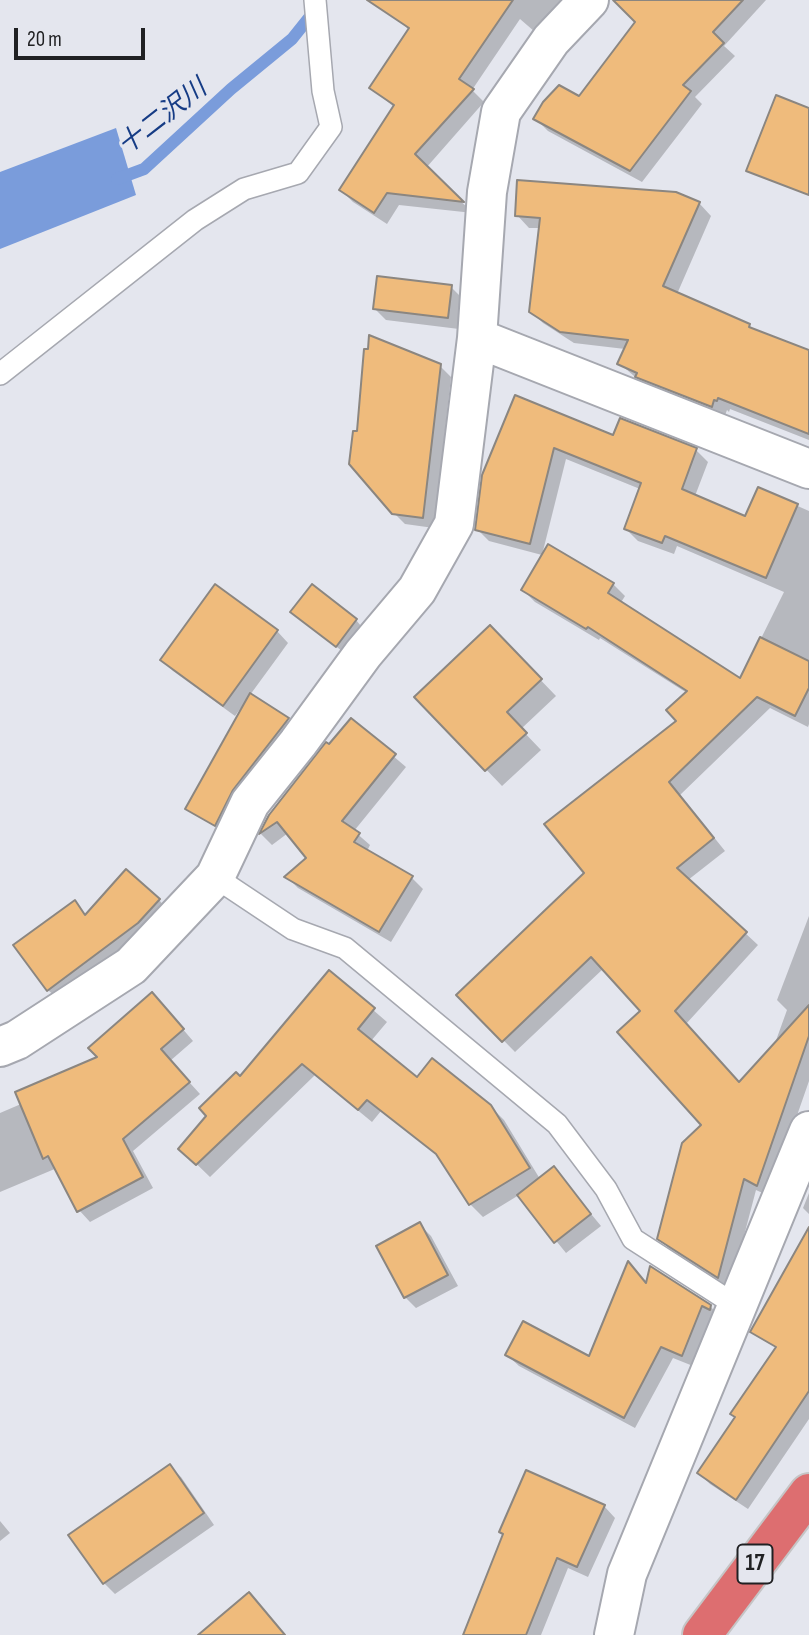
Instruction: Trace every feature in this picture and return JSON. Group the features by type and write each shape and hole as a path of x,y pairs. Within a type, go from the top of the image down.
{"highway":[{"name":"17","path":"702,1635 809,1493"}],"street":[{"path":"0,1047 17,1040 131,966 215,877 250,803 363,654 417,590 454,524 477,338 487,192 500,112 551,40 589,0"},
{"path":"477,338 809,468"},
{"path":"614,1635 627,1574 809,1131"}],"lane":[{"path":"0,374 195,220 244,189 298,173 331,127 323,91 315,0"},
{"path":"215,877 293,929 345,948 557,1124 606,1189 633,1239 737,1307"}],"water":[{"path":"116,128 136,195 0,249 0,172"}],"building":[{"path":"367,0 513,0 459,79 474,89 415,154 464,202 387,193 374,213 339,190 394,105 369,88 409,28"},
{"path":"613,0 743,0 713,32 724,43 683,85 691,91 630,171 533,119 543,102 559,85 579,96 635,22"},
{"path":"776,95 809,108 809,195 746,171"},
{"path":"517,180 676,192 700,202 663,286 750,324 749,327 809,350 809,434 718,398 717,401 714,400 712,407 635,377 637,373 617,364 628,340 560,332 529,312 540,218 515,216"},
{"path":"377,276 452,285 448,318 373,309"},
{"path":"369,335 441,364 423,518 392,514 349,464 353,431 357,431 364,349 368,349"},
{"path":"515,395 613,435 620,418 697,448 682,489 745,516 758,487 798,504 766,578 665,536 662,543 624,529 641,483 554,448 530,544 475,530 482,475"},
{"path":"548,544 614,583 608,593 740,678 760,637 809,661 809,688 795,716 757,697 669,782 714,838 677,868 747,932 675,1011 739,1082 809,1005 809,1036 757,1186 744,1179 718,1278 657,1239 682,1143 701,1125 617,1032 640,1011 591,957 502,1042 456,995 584,873 544,824 676,721 666,710 687,691 588,627 586,629 521,590"},
{"path":"215,584 278,630 223,706 160,660"},
{"path":"312,584 357,619 336,647 290,612"},
{"path":"490,625 542,679 507,712 527,733 485,771 414,697"},
{"path":"250,693 289,718 233,790 215,826 185,809"},
{"path":"351,718 396,754 342,821 360,833 354,842 413,876 379,932 284,877 306,858 277,822 259,834 269,815 326,742 329,744"},
{"path":"126,869 160,899 138,923 47,991 13,945 75,900 85,915"},
{"path":"329,970 375,1008 358,1029 417,1077 432,1058 491,1105 530,1168 469,1205 436,1154 367,1100 358,1110 302,1064 196,1165 178,1149 206,1116 199,1108 236,1072 240,1076"},
{"path":"152,992 184,1029 161,1049 190,1082 123,1139 143,1177 77,1212 48,1156 43,1159 15,1092 97,1057 88,1048"},
{"path":"554,1166 591,1214 554,1243 517,1195"},
{"path":"420,1222 448,1275 404,1298 376,1246"},
{"path":"809,1227 809,1391 736,1500 697,1473 735,1417 730,1414 776,1347 750,1332"},
{"path":"628,1261 646,1283 650,1266 711,1305 710,1310 702,1306 682,1356 661,1347 624,1418 505,1355 523,1321 589,1356"},
{"path":"170,1464 204,1513 103,1584 68,1535"},
{"path":"526,1470 605,1505 577,1567 557,1558 526,1635 463,1635 503,1534 499,1532"},
{"path":"249,1592 285,1635 198,1635"}],"waterway":[{"name":"十二沢川","path":"117,179 144,169 231,89 292,39 316,9"}]}
